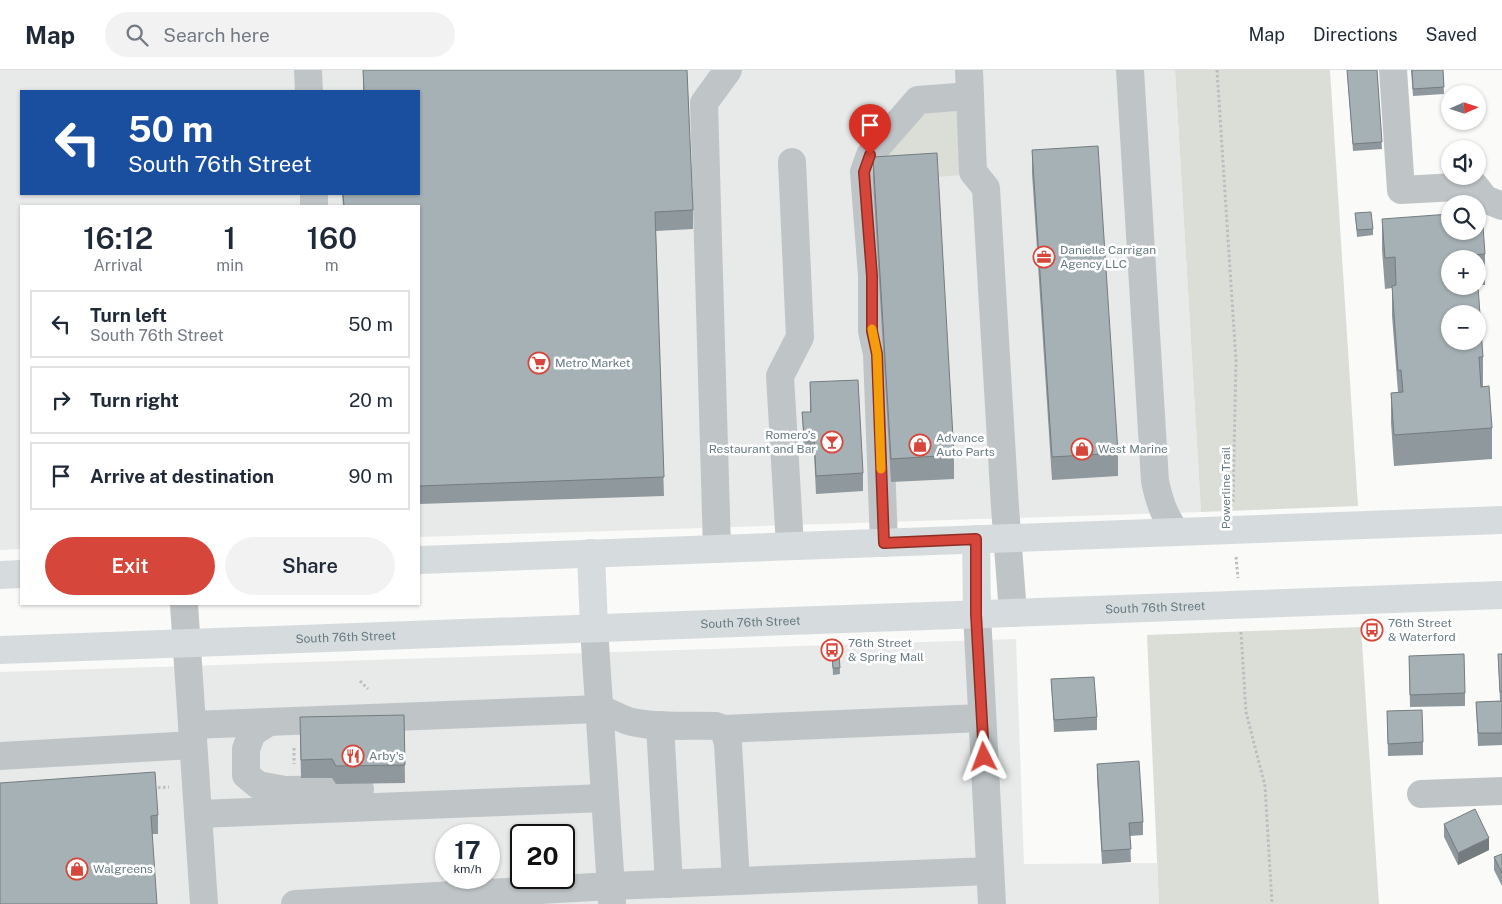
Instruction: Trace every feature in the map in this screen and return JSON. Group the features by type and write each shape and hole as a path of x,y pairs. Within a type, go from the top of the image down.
{"main road":[{"path":"420,560 1502,520"},
{"path":"976,539 976,614"},
{"path":"591,553 594,628"},
{"path":"0,575 20,574"},
{"name":"South 76th Street","path":"0,650 1502,595"}],"lane":[{"path":"308,70 310,90"},
{"path":"717,549 704,104 728,70"},
{"path":"1130,70 1155,481 1163,512 1176,532"},
{"path":"1393,70 1401,190 1475,186 1485,199 1502,206"},
{"path":"884,543 877,354 872,331 872,276 864,172 870,155 918,100 970,83 973,172 986,188 1013,612"},
{"path":"790,546 780,376 800,338 792,162"},
{"path":"184,605 204,904"},
{"path":"976,614 992,904"},
{"path":"594,628 612,895"},
{"path":"0,756 192,735 269,722 599,710 610,712 631,722 660,725 716,726 724,729 982,718"},
{"path":"269,722 252,733 246,749 246,775 258,785 285,790 370,788 386,793 402,806"},
{"path":"660,725 669,884"},
{"path":"724,729 728,744 736,881"},
{"path":"1421,794 1502,791"},
{"path":"198,814 605,798"},
{"path":"296,904 612,895 669,884 990,871"}],"path":[{"name":"Powerline Trail","path":"1217,70 1236,361 1232,499 1246,712 1265,786 1272,904"},
{"path":"147,789 196,785"}],"shaded area":[{"path":"0,70 1175,70 1201,512 420,537 420,205 20,205 20,549 0,550"},
{"path":"1175,70 1330,70 1358,506 1201,512"},
{"path":"960,111 962,175 937,177 879,162 923,113"},
{"path":"1361,627 1379,904 1159,904 1147,635"},
{"path":"1016,639 1024,864 1157,863 1159,904 0,904 0,672"}],"building":[{"name":"Metro Market","path":"363,70 687,70 693,210 655,212 664,477 420,486 420,205 344,205 343,195 420,195 420,90 364,90"},
{"path":"1347,70 1377,70 1382,142 1353,144"},
{"path":"1412,70 1443,70 1444,85 1441,85 1441,87 1413,89"},
{"path":"1098,146 1118,453 1052,457 1032,150"},
{"path":"937,153 954,455 891,459 873,157"},
{"path":"1371,212 1373,229 1357,230 1355,213"},
{"path":"1441,215 1441,240 1484,240 1485,250 1441,250 1441,295 1479,295 1479,305 1441,305 1441,350 1483,350 1483,357 1479,357 1481,387 1489,386 1492,428 1394,435 1391,393 1403,392 1401,370 1398,371 1392,286 1396,285 1395,257 1385,258 1382,219"},
{"name":"Romero’s Restaurant and Bar","path":"858,380 863,473 816,476 814,434 804,435 802,412 811,412 810,382"},
{"path":"839,654 840,668 833,668 832,655"},
{"path":"1464,654 1465,693 1410,695 1409,656"},
{"path":"1498,654 1502,654 1502,692 1500,692"},
{"path":"1094,677 1097,717 1054,720 1051,679"},
{"path":"1502,701 1502,733 1478,733 1476,702"},
{"path":"1422,710 1423,742 1388,744 1387,711"},
{"name":"Arby's","path":"404,715 405,765 336,766 332,759 301,760 300,717"},
{"path":"1139,761 1143,822 1129,823 1131,849 1102,851 1097,764"},
{"name":"Walgreens","path":"155,772 158,815 151,816 157,904 0,904 0,783"},
{"path":"1475,809 1489,838 1458,853 1444,824"},
{"path":"1502,854 1502,873 1494,857"}],"slow traffic":[{"path":"872,329 877,354 881,469"}],"place":[{"name":"Danielle Carrigan Agency LLC","path":"1044,257"},
{"name":"Metro Market","path":"539,363"},
{"name":"Romero’s Restaurant and Bar","path":"832,442"},
{"name":"Advance Auto Parts","path":"920,445"},
{"name":"West Marine","path":"1082,449"},
{"name":"76th Street & Waterford","path":"1372,630"},
{"name":"76th Street & Spring Mall","path":"832,650"},
{"name":"Arby's","path":"353,756"},
{"name":"Walgreens","path":"77,869"}],"route":[{"path":"870,155 864,172 872,276 872,331 877,354 884,543 976,539 976,614 984,757"}]}
